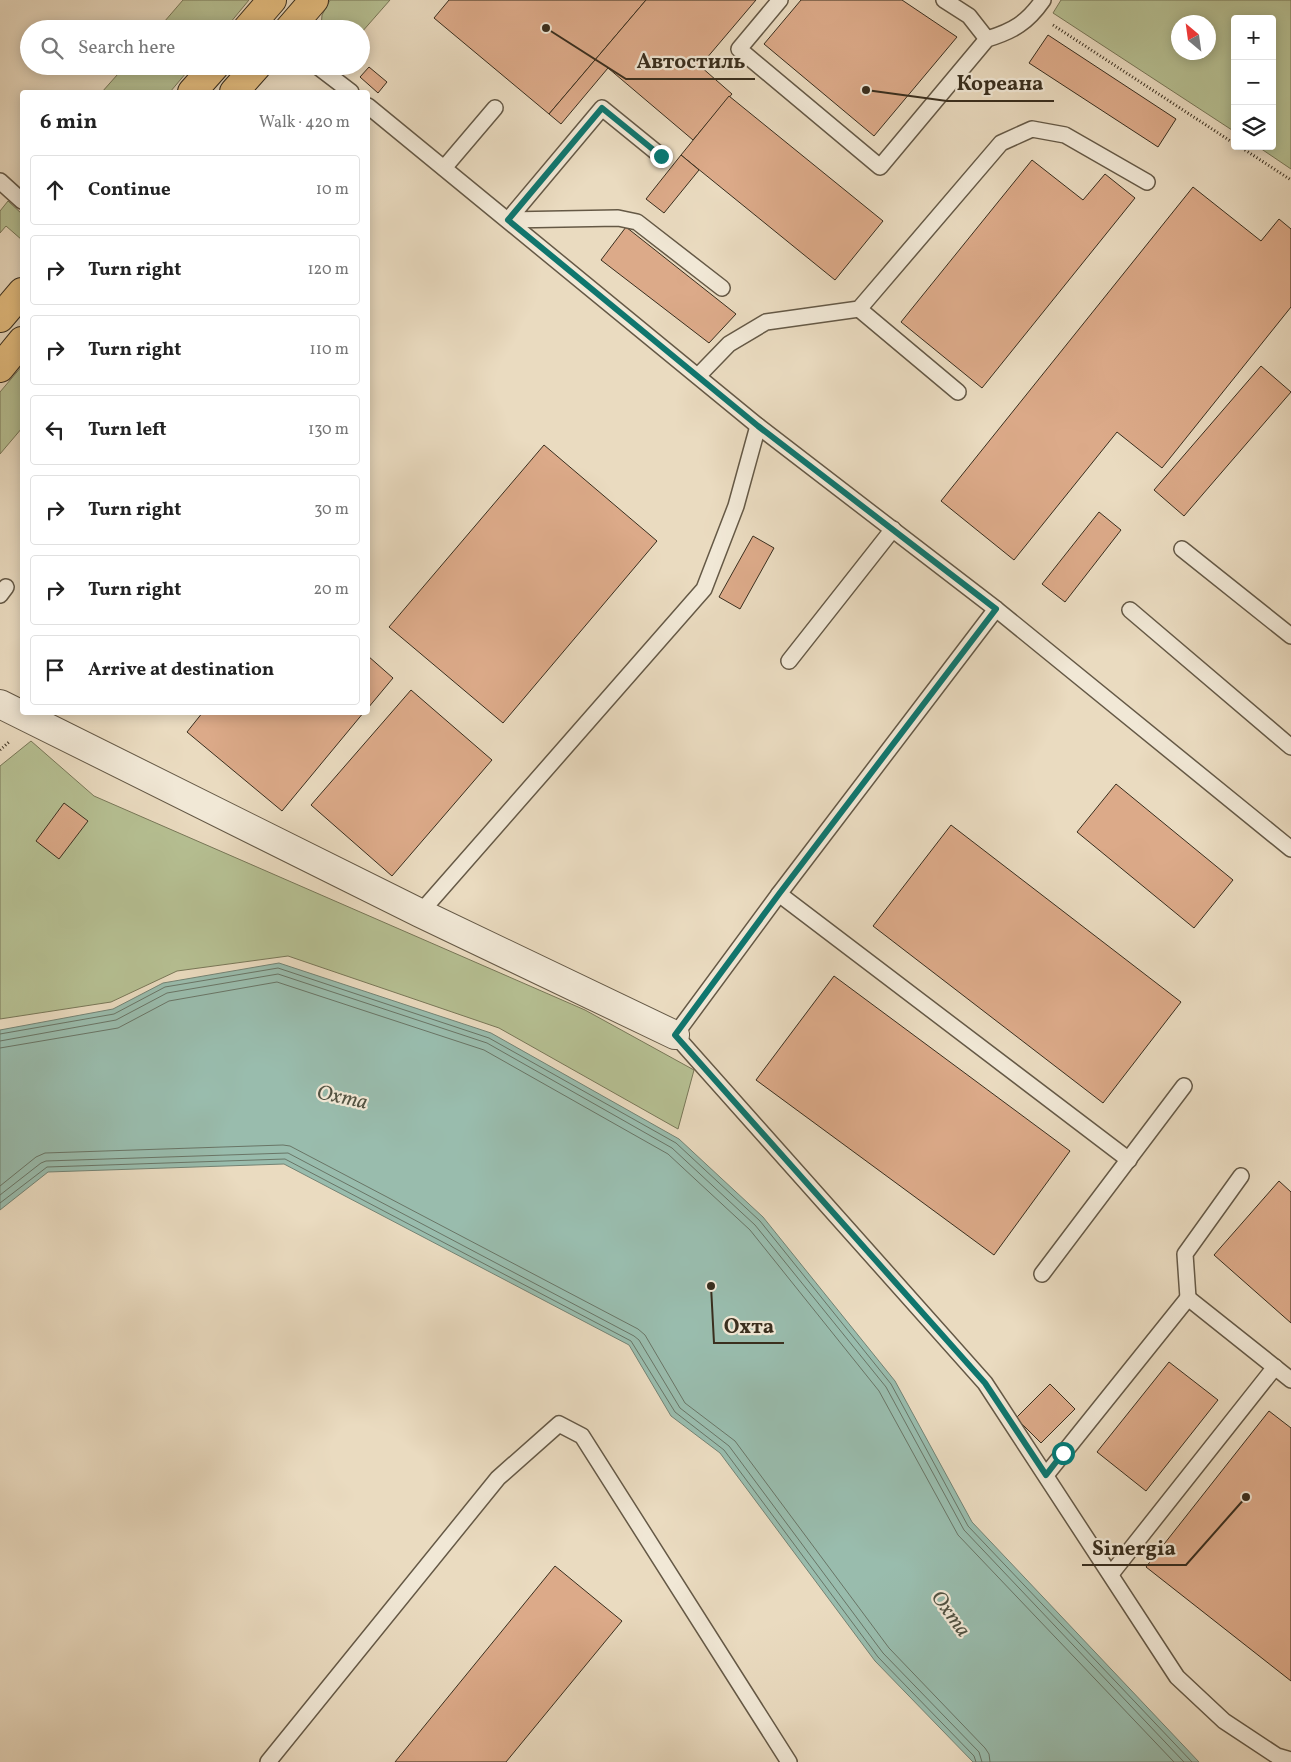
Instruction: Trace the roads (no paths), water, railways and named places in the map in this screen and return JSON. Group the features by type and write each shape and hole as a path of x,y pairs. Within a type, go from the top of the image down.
{"main road":[{"path":"297,20 314,0"},
{"path":"194,90 207,75"},
{"path":"236,90 249,75"},
{"path":"0,318 20,294"},
{"path":"0,368 20,343"}],"street":[{"path":"0,704 20,714"},
{"path":"22,715 420,913 675,1035"}],"lane":[{"path":"780,0 739,49 880,167 987,38 1004,34 1020,26 1034,13 1043,0"},
{"path":"944,0 969,16 987,38"},
{"path":"329,75 348,90"},
{"path":"370,108 758,426 996,609 1291,849"},
{"path":"444,168 495,108"},
{"path":"508,220 602,108 661,156"},
{"path":"698,376 729,344 766,322 859,309 1001,143 1032,130 1065,135 1147,182"},
{"path":"0,182 20,199"},
{"path":"508,220 618,218 637,222 722,288"},
{"path":"859,309 958,392"},
{"path":"420,913 704,588 736,506 758,426"},
{"path":"789,661 893,529"},
{"path":"1182,549 1291,636"},
{"path":"996,609 779,894 675,1035 985,1383 1177,1677 1224,1721 1277,1756 1291,1760"},
{"path":"1130,610 1291,747"},
{"path":"779,894 1129,1160"},
{"path":"1042,1274 1184,1086"},
{"path":"1046,1475 1188,1298 1185,1254 1241,1176"},
{"path":"1188,1298 1291,1380"},
{"path":"1111,1574 1275,1367"},
{"path":"268,1762 498,1478 559,1424 582,1436 789,1762"}],"water":[{"path":"279,963 491,1033 679,1139 763,1217 895,1381 972,1522 1199,1762 973,1762 875,1661 720,1453 671,1416 629,1345 284,1164 48,1172 0,1210 0,1030 113,1009 163,983"}],"place":[{"name":"Автостиль","path":"546,28"},
{"name":"Кореана","path":"866,90"},
{"name":"Охта","path":"711,1286"},
{"name":"Sinergia","path":"1246,1497"}]}
